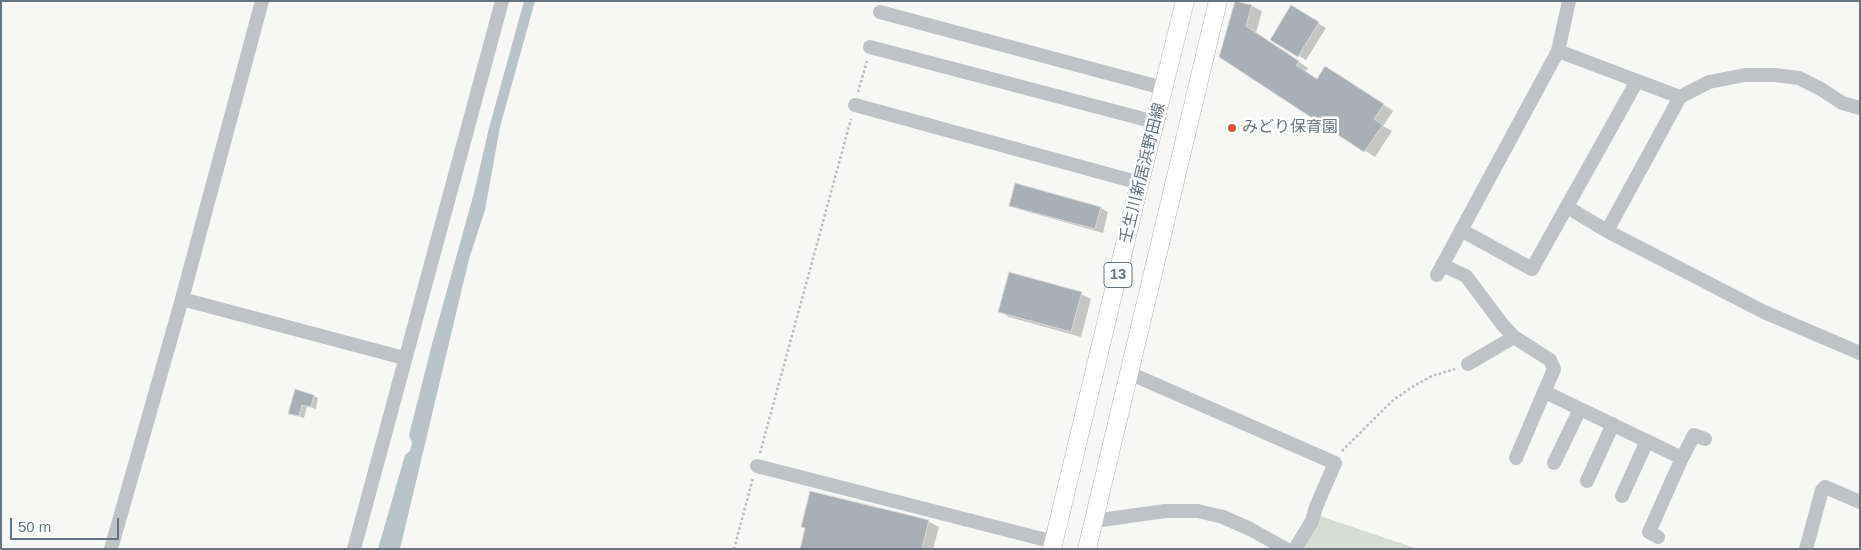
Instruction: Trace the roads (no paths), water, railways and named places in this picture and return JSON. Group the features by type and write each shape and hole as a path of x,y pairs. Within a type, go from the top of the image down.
{"main road":[{"name":"壬生川新居浜野田線","path":"1053,546 1185,1"},
{"name":"壬生川新居浜野田線","path":"1087,549 1218,1"}],"street":[{"path":"111,549 182,299 262,1"},
{"path":"354,549 404,358 502,1"},
{"path":"1516,458 1554,369 1550,360 1514,337 1466,276 1439,270 1558,51 1569,1"},
{"path":"880,12 1164,88"},
{"path":"870,47 1155,122"},
{"path":"1558,51 1680,97"},
{"path":"1607,231 1680,97 1709,82 1745,74 1799,78 1821,89 1842,103 1860,108"},
{"path":"1461,230 1532,269 1637,81"},
{"path":"855,105 1140,183"},
{"path":"1567,207 1607,231 1764,312 1860,353"},
{"path":"182,299 404,358"},
{"path":"1468,364 1514,337"},
{"path":"1129,373 1334,463 1312,521 1295,549"},
{"path":"1545,392 1682,458"},
{"path":"1554,463 1580,409"},
{"path":"1588,480 1613,424"},
{"path":"1658,537 1648,532 1682,458 1694,434 1705,439"},
{"path":"1622,496 1646,441"},
{"path":"757,466 1053,546"},
{"path":"1806,549 1822,490 1825,487 1860,502"},
{"path":"1094,521 1165,512 1198,511 1222,517 1250,529 1286,549"}],"place":[{"name":"みどり保育園","path":"1232,128"}]}
